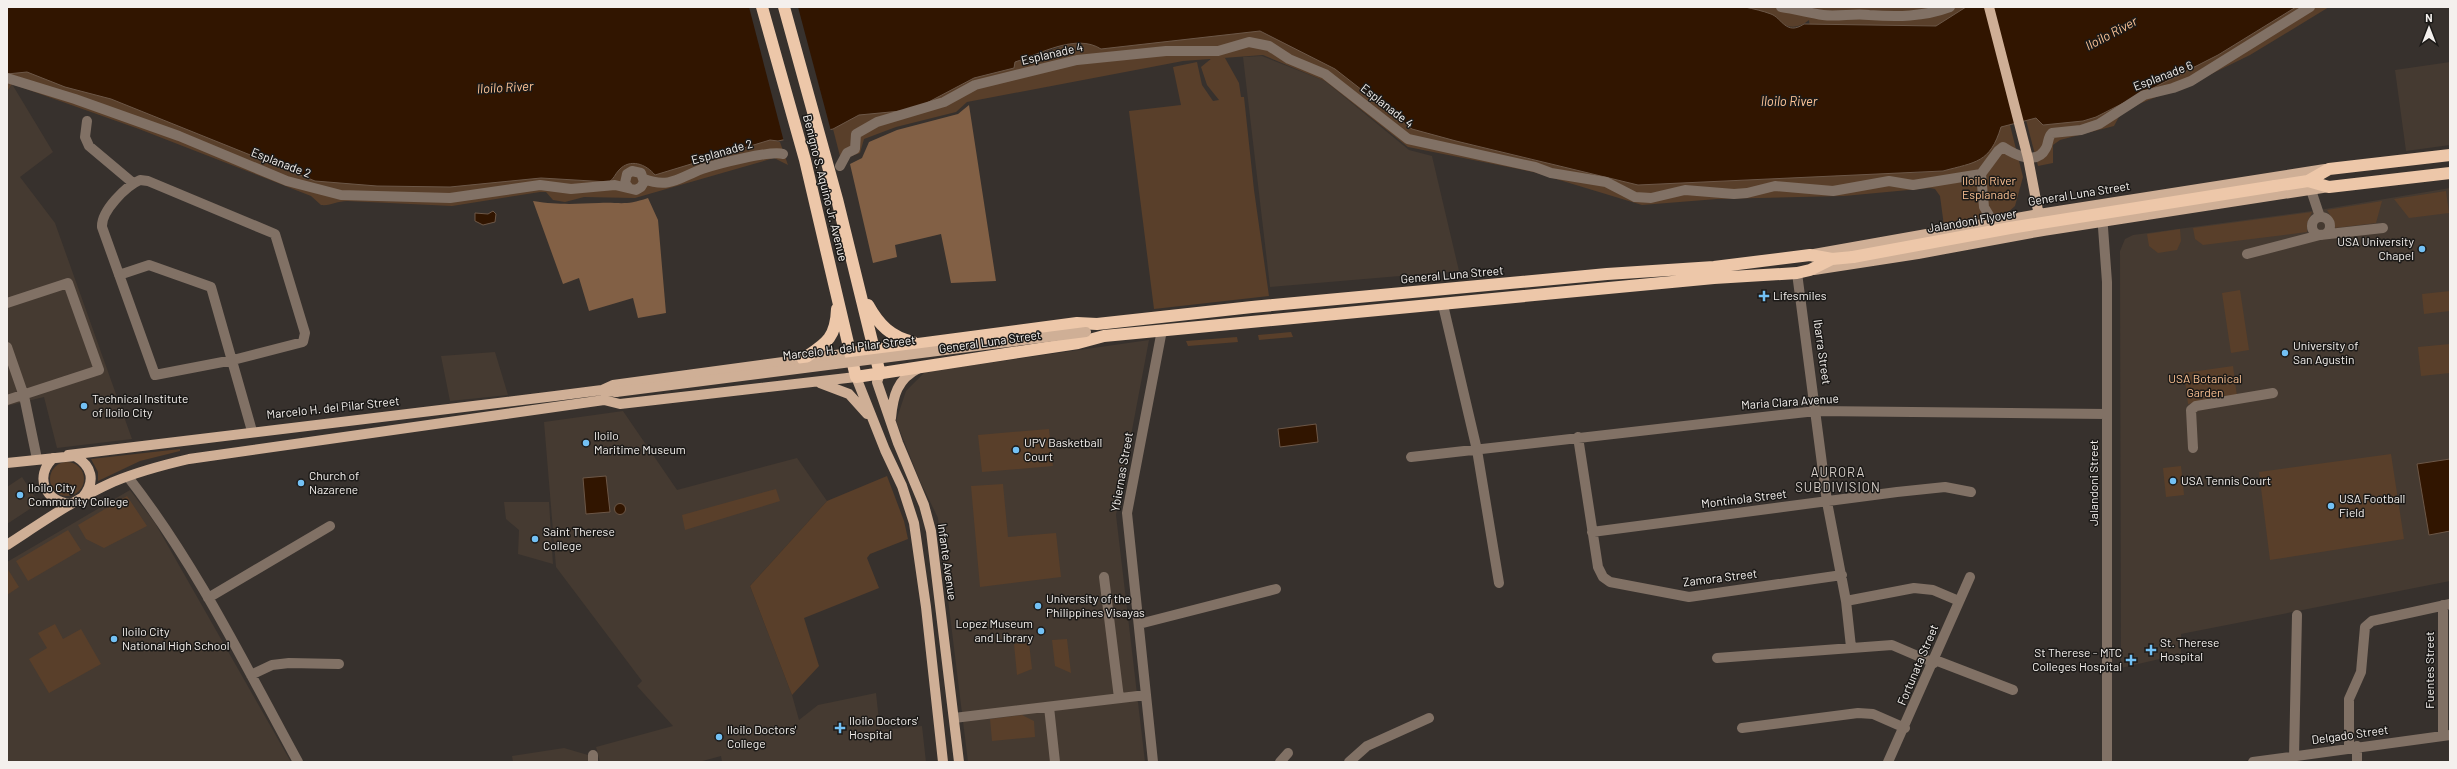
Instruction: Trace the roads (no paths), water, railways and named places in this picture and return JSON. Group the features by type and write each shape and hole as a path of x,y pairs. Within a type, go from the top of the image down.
{"highway":[{"name":"Benigno S. Aquino Jr. Avenue","path":"762,7 805,160 856,377"},
{"name":"Benigno S. Aquino Jr. Avenue","path":"784,7 860,290 880,374"},
{"name":"General Luna Street","path":"2309,186 2329,169 2450,155"},
{"name":"General Luna Street","path":"2309,186 2329,187 2450,173"},
{"path":"811,187 832,183"},
{"name":"Jalandoni Flyover","path":"1832,259 1853,257 2018,226 2275,186 2309,186"},
{"name":"General Luna Street","path":"875,349 1077,323 1097,324 1172,315 1607,274 1714,267 1810,255 1832,259"},
{"name":"General Luna Street","path":"880,374 923,366 1088,342 1104,336 1443,305 1714,278 1797,273 1810,270 1832,259"},
{"path":"1480,287 1482,301"},
{"path":"860,290 885,330 900,339 920,344"},
{"path":"803,359 822,347 833,334 837,296"},
{"name":"Marcelo H. del Pilar Street","path":"850,353 875,349"},
{"name":"Marcelo H. del Pilar Street","path":"856,377 880,374"}],"main road":[{"path":"1990,7 2028,158 2043,231"},
{"name":"General Luna Street","path":"1810,255 2039,214 2329,169"},
{"name":"General Luna Street","path":"1810,270 1918,254 2043,231 2104,223 2309,186"},
{"name":"General Luna Street","path":"1086,332 1097,324"},
{"name":"General Luna Street","path":"1086,332 1104,336"},
{"name":"Marcelo H. del Pilar Street","path":"82,498 128,476 158,466 189,459 616,392 1086,332"},
{"name":"Marcelo H. del Pilar Street","path":"603,395 613,385 850,353"},
{"path":"890,422 896,389 907,376 923,366"},
{"name":"Infante Avenue","path":"880,374 877,382 890,422 924,505 931,531 959,762"},
{"path":"856,377 874,423 902,486 914,523 926,607 943,762"},
{"name":"Marcelo H. del Pilar Street","path":"68,455 252,431 603,395 620,404 856,377"},
{"path":"814,381 849,394 874,423"},
{"path":"7,463 68,455 80,459 91,473 90,486 82,498 7,545"},
{"path":"53,458 45,469 44,486 50,497 62,503 71,504"}],"street":[{"path":"1782,7 1824,15 1867,14 1883,17 1895,14 1907,17 1931,14 1950,7"},
{"name":"Esplanade 6","path":"2028,158 2043,152 2052,133 2080,130 2099,124 2144,95 2173,88 2196,78 2310,7"},
{"name":"Esplanade 4","path":"840,166 847,153 855,149 856,134 868,125 944,102 975,85 1077,60 1166,51 1218,51 1249,42 1269,46 1289,59 1325,74 1408,139 1535,167 1551,173 1606,182 1635,197 1651,198 1685,190 1747,193 1775,186 1788,185 1833,191 1889,182 1913,186 1981,174"},
{"name":"Esplanade 2","path":"7,78 75,99 179,136 292,183 341,195 450,198 540,185 571,189 609,185 629,188"},
{"path":"87,121 85,137 89,146 133,183"},
{"path":"1993,222 1983,200 1981,174 1998,151 2003,148 2014,155 2028,158"},
{"name":"Esplanade 2","path":"629,188 625,180 629,172 639,171 644,180 659,184 667,183 711,166 772,152 783,154"},
{"path":"140,180 148,181 275,234 305,333 303,342 233,360 155,375 102,227 101,220 133,183 140,180"},
{"path":"629,188 639,189 643,185 644,180"},
{"path":"2309,186 2320,217 2326,218 2329,223 2328,231 2322,235"},
{"name":"Jalandoni Street","path":"2100,205 2104,223 2107,414 2107,762"},
{"path":"2247,254 2322,235 2383,228"},
{"path":"119,275 149,265 211,287 252,431"},
{"name":"Ibarra Street","path":"1797,273 1827,502 1842,575 1851,647"},
{"path":"7,303 68,283 99,370 24,396 7,400"},
{"path":"1443,305 1477,450 1499,582"},
{"name":"Ybiernas Street","path":"1153,762 1127,513 1162,330"},
{"path":"7,347 24,396 37,459"},
{"path":"2193,448 2190,416 2191,410 2196,406 2273,393"},
{"name":"Maria Clara Avenue","path":"1411,456 1477,450 1578,437 1816,411 2107,414"},
{"name":"Zamora Street","path":"1578,437 1592,532 1600,572 1610,582 1689,597 1842,575"},
{"path":"128,476 162,520 208,598 298,762"},
{"name":"Montinola Street","path":"1592,532 1945,487 1971,492"},
{"path":"208,598 330,526"},
{"path":"1104,577 1118,698"},
{"name":"Fortunata Street","path":"1888,762 1905,728 1970,577"},
{"path":"1846,601 1914,588 1933,590 1959,601"},
{"path":"1139,624 1276,589"},
{"name":"Fuentes Street","path":"2357,762 2353,747 2349,699 2361,672 2365,627 2372,621 2446,605 2447,735"},
{"path":"2288,759 2296,615"},
{"path":"1717,658 1851,647 1899,646 1934,661 2013,690"},
{"path":"250,676 272,665 289,663 340,664"},
{"path":"954,718 1146,695"},
{"path":"1049,707 1055,762"},
{"path":"1742,728 1858,713 1873,714 1905,728"},
{"path":"1349,762 1366,746 1429,718"},
{"name":"Delgado Street","path":"2253,762 2288,759 2353,747 2447,735"},
{"path":"1280,762 1288,753"}],"water":[{"name":"Iloilo River","path":"7,7 1745,7 1771,14 1785,25 1793,28 1804,24 1936,26 1966,7 2296,7 2218,55 2096,117 2083,121 2043,125 2036,118 2001,127 1997,139 1987,154 1973,163 1943,171 1638,185 1412,129 1335,69 1260,31 1101,49 1081,43 1058,46 1015,62 1014,68 974,78 921,106 901,111 859,115 833,129 778,141 770,140 655,175 643,165 633,163 623,166 609,182 541,178 450,187 377,186 315,181 111,99 65,87 27,72 7,74"},
{"path":"493,211 496,214 495,222 483,225 475,221 475,213 488,214"},
{"path":"1316,424 1318,442 1280,447 1278,429"},
{"path":"2450,459 2450,531 2429,535 2417,464"},
{"path":"606,476 610,512 586,514 583,478"},
{"path":"620,503 624,505 626,509 624,513 620,515 616,513 614,509 616,505"}],"place":[{"name":"USA University Chapel","path":"2422,249"},
{"name":"Lifesmiles","path":"1764,296"},
{"name":"University of San Agustin","path":"2285,353"},
{"name":"Technical Institute of Iloilo City","path":"84,406"},
{"name":"Iloilo Maritime Museum","path":"586,443"},
{"name":"UPV Basketball Court","path":"1016,450"},
{"name":"USA Tennis Court","path":"2173,481"},
{"name":"Church of Nazarene","path":"301,483"},
{"name":"Iloilo City Community College","path":"20,495"},
{"name":"USA Football Field","path":"2331,506"},
{"name":"Saint Therese College","path":"535,539"},
{"name":"University of the Philippines Visayas","path":"1038,606"},
{"name":"Lopez Museum and Library","path":"1041,631"},
{"name":"Iloilo City National High School","path":"114,639"},
{"name":"St. Therese Hospital","path":"2151,650"},
{"name":"St Therese - MTC Colleges Hospital","path":"2131,660"},
{"name":"Iloilo Doctors' Hospital","path":"840,728"},
{"name":"Iloilo Doctors' College","path":"719,737"}],"district":[{"name":"AURORA SUBDIVISION","path":"1838,480"}],"park label":[{"name":"Iloilo River Esplanade","path":"1989,188"},
{"name":"USA Botanical Garden","path":"2205,386"}]}
